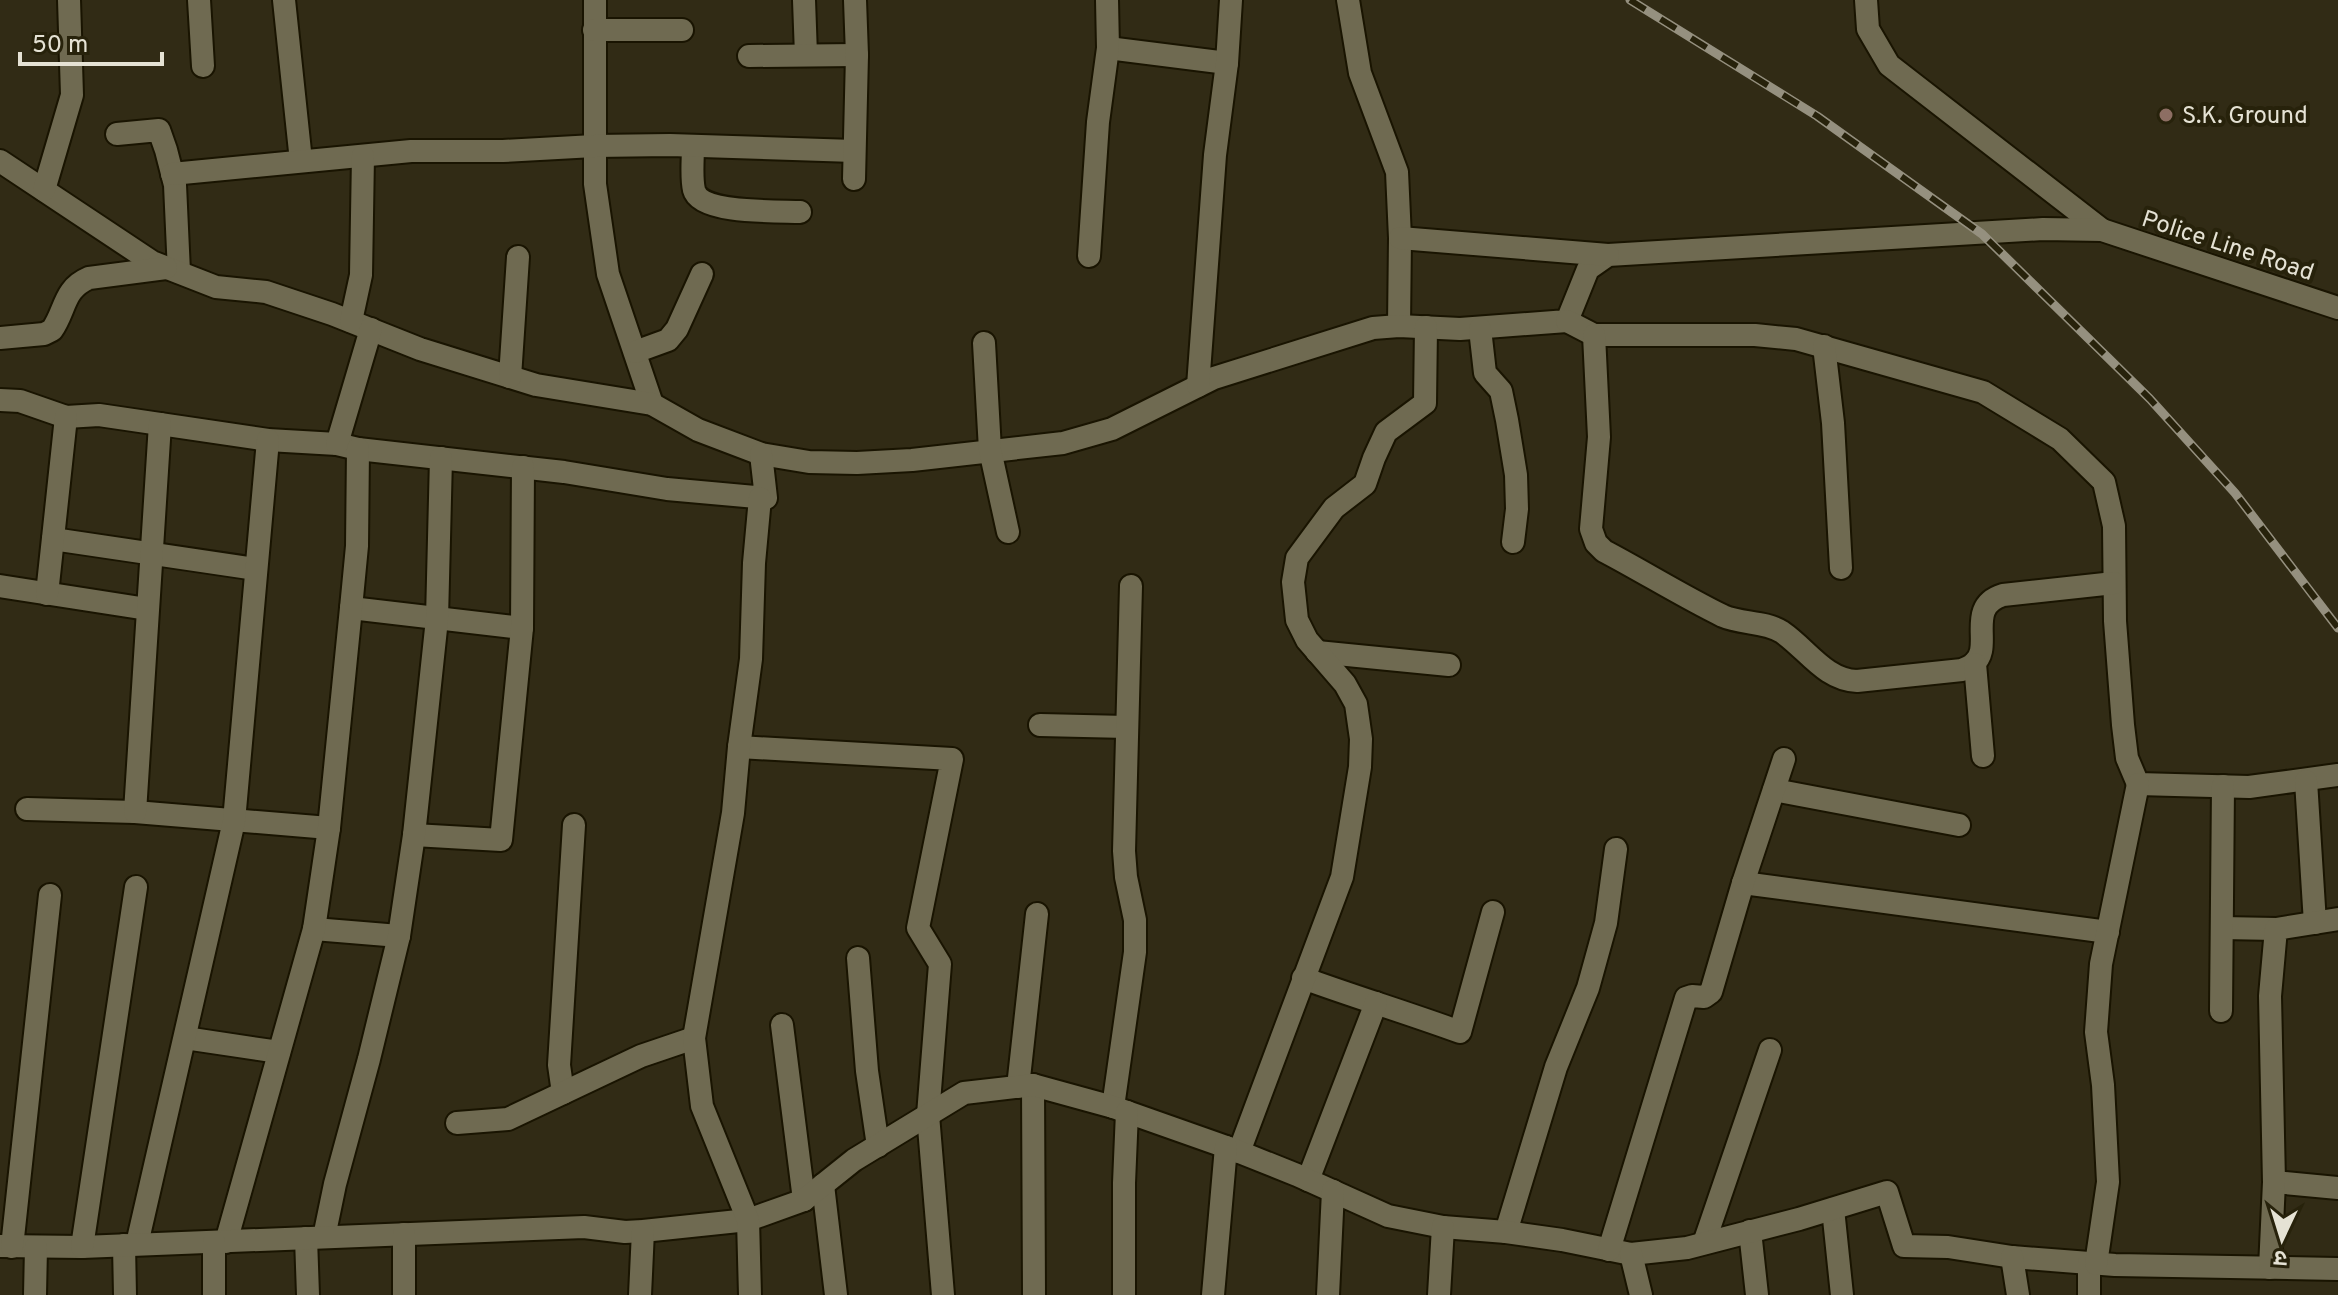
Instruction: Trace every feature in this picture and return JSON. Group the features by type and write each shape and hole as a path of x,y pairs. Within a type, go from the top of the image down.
{"street":[{"path":"44,190 72,95 69,0"},
{"path":"199,0 203,66"},
{"path":"284,0 301,161"},
{"path":"595,0 595,184 608,274 652,404"},
{"path":"804,0 806,55"},
{"path":"854,179 855,0"},
{"path":"1089,256 1098,122 1108,48 1107,0"},
{"path":"1198,386 1215,155 1227,63 1231,0"},
{"path":"1348,0 1360,73 1397,172 1399,326"},
{"path":"1866,0 1868,29 1889,65 2102,230"},
{"path":"594,30 682,30"},
{"path":"1108,48 1227,63"},
{"path":"749,56 857,55"},
{"path":"117,134 159,130 175,185 173,270"},
{"path":"172,174 411,151 503,151 594,146 854,151"},
{"path":"693,146 694,191 700,199 716,206 800,212"},
{"path":"214,1295 220,1242 314,929 329,828 357,546 347,446 361,325 363,156"},
{"path":"0,161 152,262 216,287 266,292 420,349 536,385 652,404 698,430 761,454 809,462 857,463 1063,443 1112,429 1214,378 1373,328 1399,326 1480,329 1567,321 1594,335 1755,335 1796,339 1983,392 2060,439 2104,482 2114,526 2114,583 2124,736 2127,758 2138,784 2101,964 2096,1032 2103,1085 2108,1182 2089,1295"},
{"path":"1400,238 1608,255 2043,229 2102,230"},
{"name":"Police Line Road","path":"2102,230 2338,308"},
{"path":"1567,321 1588,269 1608,255"},
{"path":"510,377 518,257"},
{"path":"0,338 44,334 52,330 73,287 89,278 173,270"},
{"path":"635,352 668,340 677,329 702,274"},
{"path":"1213,1295 1232,1150 1342,877 1360,767 1361,739 1356,704 1345,684 1307,640 1297,620 1293,582 1297,558 1334,508 1365,484 1386,432 1425,403 1426,327"},
{"path":"1480,329 1485,373 1501,391 1516,475 1517,509 1513,542"},
{"path":"1594,335 1600,425 1591,529 1596,543 1604,551 1725,616 1781,631 1831,674 1844,680 1962,670 1975,664"},
{"path":"984,343 990,450 1008,532"},
{"path":"1824,346 1833,423 1841,568"},
{"path":"0,400 20,401 66,417 99,415 268,440 347,446 564,472 667,489 766,498 761,454"},
{"path":"47,594 66,417"},
{"path":"135,812 160,424"},
{"path":"125,1295 130,1245 185,1038 234,821 268,440"},
{"path":"308,1295 315,1238 335,1184 399,936 414,835 437,619 441,458"},
{"path":"414,835 501,840 522,628 523,467"},
{"path":"750,1295 748,1220 702,1106 694,1038 733,813 751,659 760,498"},
{"path":"53,539 256,569"},
{"path":"1983,756 1975,664 1980,655 1984,607 1992,598 2003,595 2114,583"},
{"path":"0,586 147,609"},
{"path":"1124,1295 1124,1183 1120,1109 1135,952 1135,920 1124,851 1131,586"},
{"path":"351,608 522,628"},
{"path":"1317,652 1449,665"},
{"path":"1040,725 1127,727"},
{"path":"739,747 952,759 918,928 940,964 928,1115 943,1295"},
{"path":"1641,1295 1620,1252 1686,998 1704,997 1711,992 1784,759"},
{"path":"2138,784 2249,787 2338,775"},
{"path":"2306,781 2315,923"},
{"path":"2221,1011 2223,786"},
{"path":"1774,790 1959,825"},
{"path":"27,809 135,812 329,828"},
{"path":"563,1093 559,1065 574,825"},
{"path":"1506,1232 1556,1067 1592,975 1606,923 1616,849"},
{"path":"1743,883 2108,932"},
{"path":"82,1247 136,887"},
{"path":"50,895 6,1246 82,1247 584,1227 625,1232 748,1220 804,1200 854,1160 964,1093 1026,1086 1120,1109 1308,1180 1388,1216 1443,1227 1506,1232 1620,1252 1687,1248 1887,1192 1904,1246 1948,1247 2012,1257 2093,1263 2338,1269"},
{"path":"1303,978 1460,1032 1493,912"},
{"path":"1034,1295 1026,1086 1037,914"},
{"path":"2222,928 2276,929 2338,919"},
{"path":"314,929 399,936"},
{"path":"2270,1268 2274,1182 2270,996 2276,929"},
{"path":"858,958 867,1071 878,1146"},
{"path":"1308,1180 1376,1003"},
{"path":"782,1025 804,1200"},
{"path":"185,1038 279,1052"},
{"path":"457,1123 508,1119 641,1056 694,1038"},
{"path":"1704,1243 1770,1050"},
{"path":"2274,1182 2338,1188"},
{"path":"823,1185 836,1295"},
{"path":"1328,1295 1333,1191"},
{"path":"1833,1209 1842,1295"},
{"path":"1439,1295 1443,1227"},
{"path":"640,1295 643,1231"},
{"path":"1750,1231 1757,1295"},
{"path":"404,1234 404,1295"},
{"path":"35,1295 36,1247"},
{"path":"2012,1257 2018,1295"}],"railway":[{"path":"1630,0 1817,116 1982,234 2150,399 2235,493 2338,628"}],"place":[{"name":"S.K. Ground","path":"2166,115"}]}
